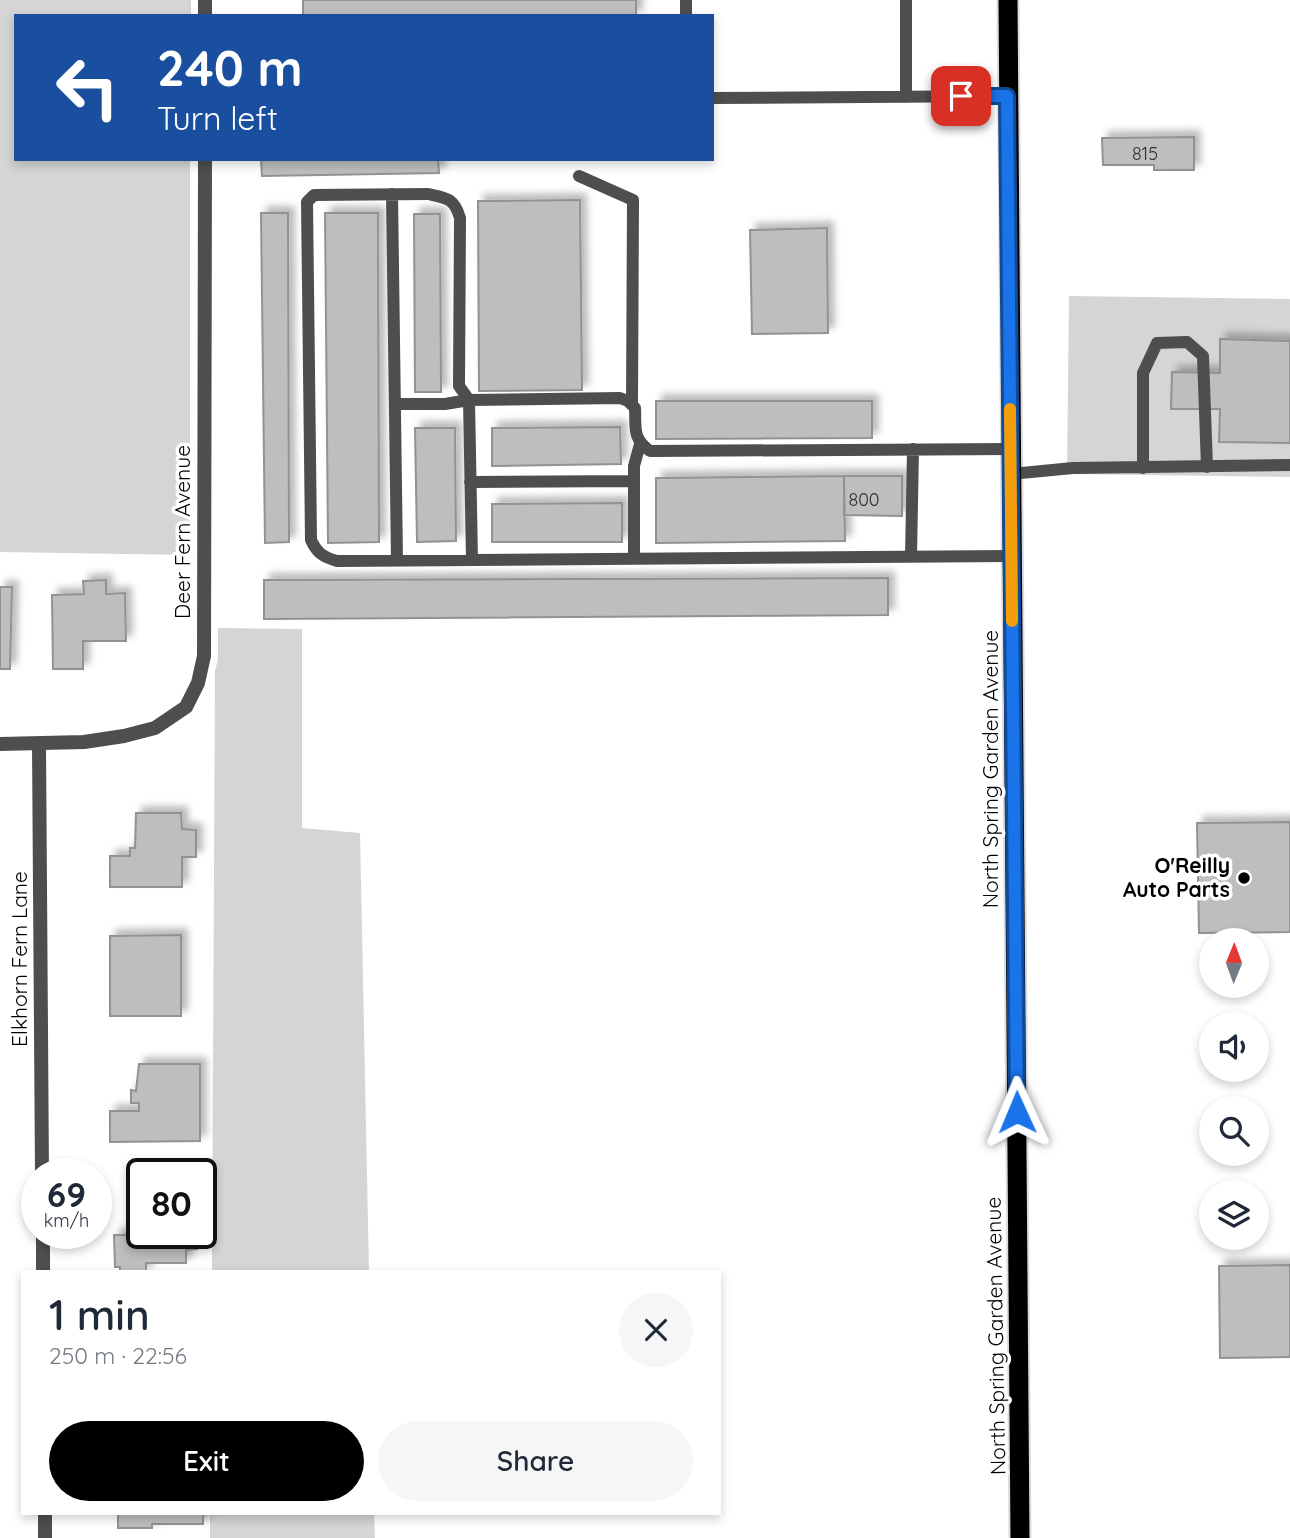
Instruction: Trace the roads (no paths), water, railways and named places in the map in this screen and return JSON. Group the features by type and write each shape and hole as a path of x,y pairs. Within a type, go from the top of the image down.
{"highway":[{"name":"North Spring Garden Avenue","path":"1007,0 1020,1538"}],"street":[{"name":"Deer Fern Avenue","path":"0,744 84,742 155,728 186,707 198,683 204,656 205,161"},
{"name":"Elkhorn Fern Lane","path":"39,744 42,1158"},
{"path":"43,1249 43,1270"},
{"path":"45,1515 45,1538"}],"lane":[{"path":"906,0 906,97"},
{"path":"714,97 1007,96"},
{"path":"579,176 634,200 632,405"},
{"path":"392,194 397,560"},
{"path":"472,560 470,400 459,386 460,218 456,206 447,198 429,194 314,195 307,202 306,225 311,540 317,552 337,561 397,560 472,560 634,559 1012,556"},
{"path":"1143,468 1143,373 1157,343 1187,342 1203,356 1207,467"},
{"path":"395,404 620,398 635,408 636,434 640,444 650,451 1010,449"},
{"path":"634,559 634,466 640,444"},
{"path":"911,557 913,449"},
{"path":"1011,474 1073,468 1290,465"},
{"path":"470,482 634,481"}],"place":[{"name":"O'Reilly Auto Parts","path":"1244,878"}]}
